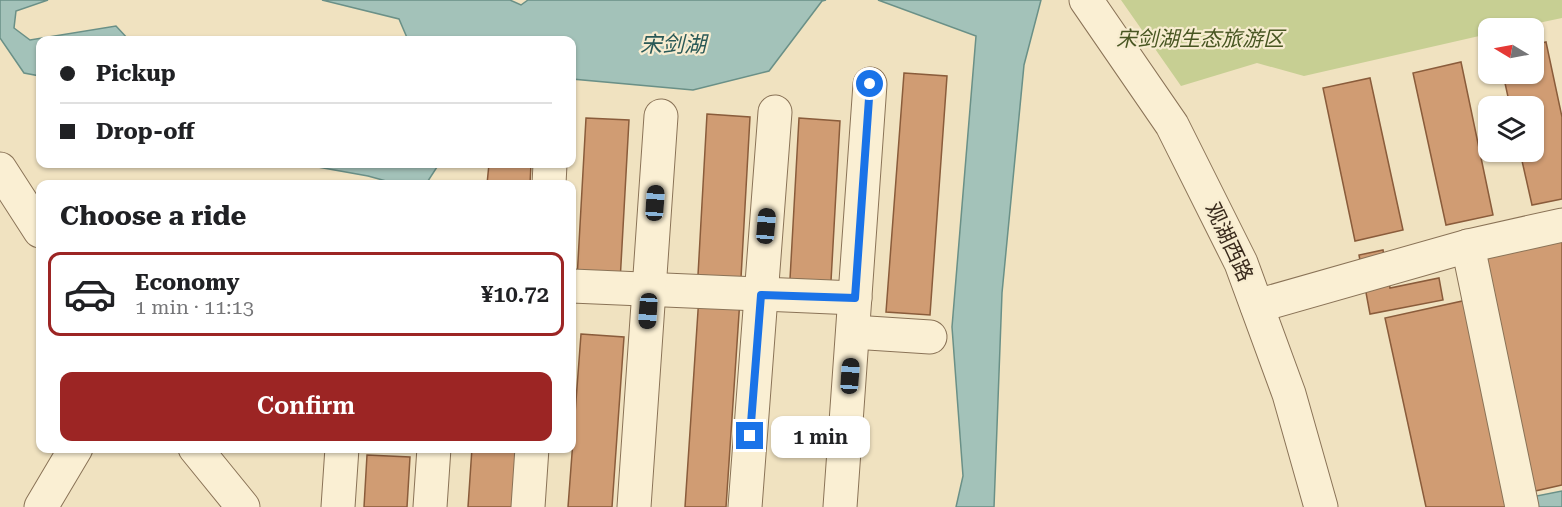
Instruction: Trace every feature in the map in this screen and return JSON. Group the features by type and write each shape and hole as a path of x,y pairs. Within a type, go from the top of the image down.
{"street":[{"name":"观湖西路","path":"1086,0 1172,125 1241,263 1289,394 1321,507"},
{"path":"840,507 870,84"},
{"path":"745,507 775,112"},
{"path":"634,507 661,116"},
{"path":"0,169 36,225"},
{"path":"1257,306 1468,246 1562,225"},
{"path":"1468,246 1521,501"},
{"path":"576,286 855,298"},
{"path":"853,332 930,337"},
{"path":"41,507 73,453"},
{"path":"199,453 243,507"},
{"path":"338,507 342,453"},
{"path":"429,507 434,453"},
{"path":"528,507 532,453"}],"green space":[{"name":"宋剑湖生态旅游区","path":"1121,0 1562,0 1562,18 1544,22 1544,18 1478,18 1478,36 1304,76 1257,63 1181,86"}],"water":[{"path":"0,0 48,0 16,11 14,28 30,40 36,39 36,75 24,73 0,38"},
{"name":"宋剑湖","path":"322,0 510,0 521,5 528,0 826,0 822,1 769,71 693,90 576,79 576,36 406,36 399,19"},
{"path":"878,0 1041,0 1024,65 1002,293 994,507 956,507 963,476 952,327 976,36"},
{"path":"116,26 125,36 55,36"},
{"path":"323,168 436,168 429,180 382,180"},
{"path":"1562,491 1562,507 1517,507 1516,500"}],"building":[{"path":"1544,42 1546,42 1562,117 1562,199 1532,205 1522,162 1544,162 1544,96 1508,96 1505,84 1544,84"},
{"path":"1461,62 1478,143 1478,162 1482,162 1493,215 1446,225 1413,73"},
{"path":"904,73 947,76 930,315 886,312"},
{"path":"1370,78 1403,230 1355,241 1323,88"},
{"path":"707,114 750,117 741,278 698,275"},
{"path":"586,118 629,120 620,282 577,279"},
{"path":"799,118 840,121 831,281 790,279"},
{"path":"489,168 531,168 530,180 487,180"},
{"path":"1562,232 1562,485 1535,491 1484,249"},
{"path":"1383,250 1390,288 1439,278 1443,300 1370,314 1359,255"},
{"path":"699,296 740,299 726,507 685,507"},
{"path":"1467,300 1513,507 1426,507 1385,318"},
{"path":"581,334 624,337 612,507 568,507 572,453 576,453 576,401"},
{"path":"472,453 516,453 512,507 468,507"},
{"path":"367,455 410,457 407,507 364,507"}],"route":[{"path":"750,436 761,295 855,298 870,84"}]}
